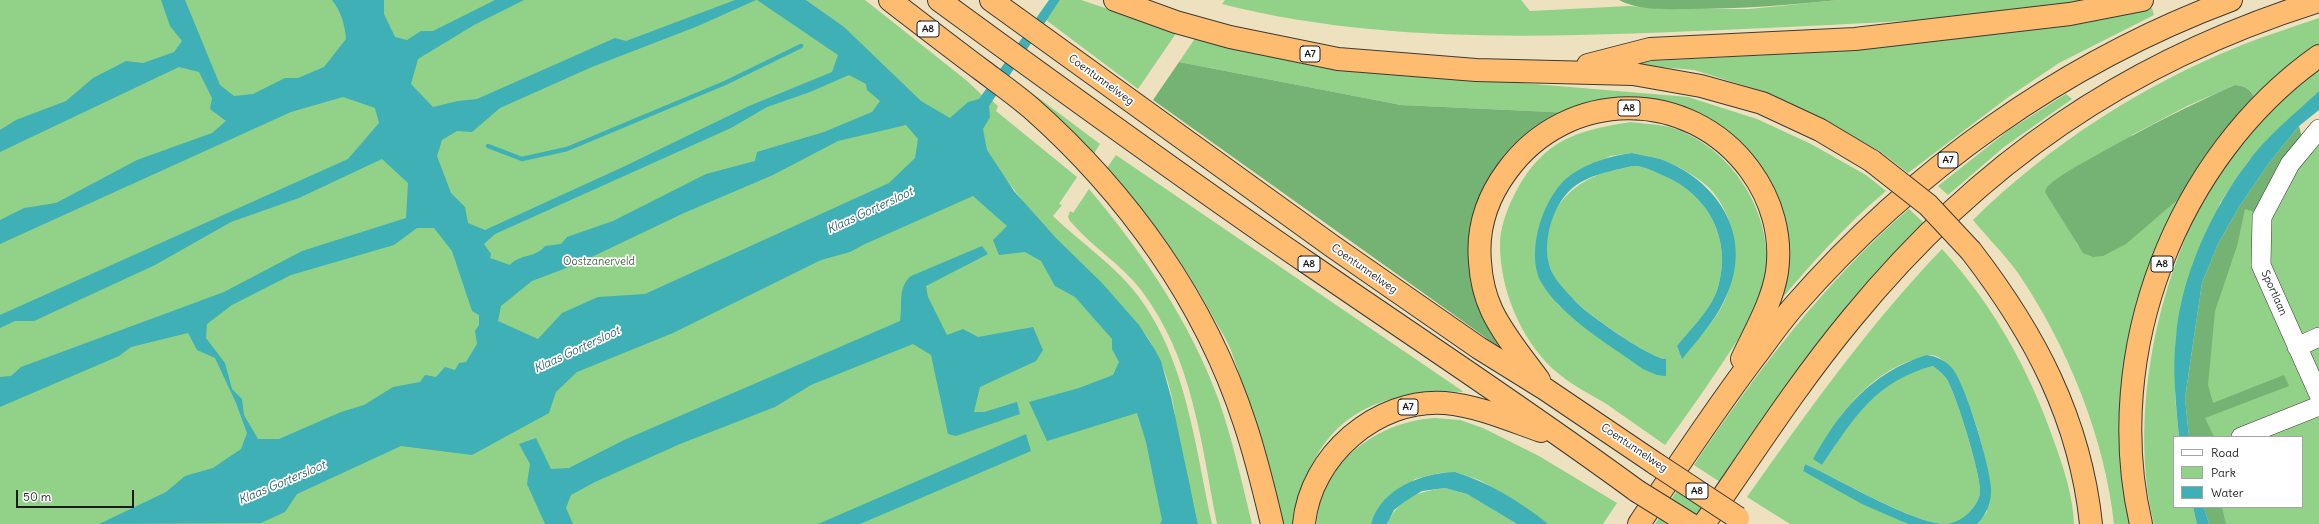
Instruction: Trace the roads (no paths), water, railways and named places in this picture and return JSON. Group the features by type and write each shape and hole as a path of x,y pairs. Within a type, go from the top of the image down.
{"highway":[{"name":"A8","path":"890,0 1030,107 1078,153 1144,229 1191,302 1218,356 1244,422 1260,473 1272,524"},
{"name":"A8","path":"939,0 1052,84 1312,266 1568,440 1637,491 1690,524"},
{"name":"A7","path":"1115,0 1204,30 1282,49 1365,62 1476,70 1564,71 1633,74 1701,86 1754,101 1820,130 1872,161 1928,205 1971,251 2013,309 2033,341 2067,419 2081,467 2091,524"},
{"name":"A7","path":"1564,71 1650,49 1855,39 2070,14 2142,0"},
{"name":"A7","path":"1639,524 1725,396 1792,308 1846,250 1887,211 1953,155 1997,122 2094,63 2196,13 2231,0"},
{"path":"1704,524 1806,378 1852,318 1919,243 1976,189 2021,152 2065,119 2143,73 2194,47 2246,26 2319,1"},
{"name":"Coentunnelweg","path":"995,3 1338,251 1479,348 1545,389 1742,521"},
{"name":"A8","path":"2141,524 2132,458 2131,414 2134,374 2150,296 2162,261 2196,191 2228,146 2279,87 2319,56"},
{"name":"A8","path":"1545,389 1503,330 1492,311 1483,285 1480,264 1479,249 1483,220 1495,189 1514,161 1538,139 1558,126 1582,115 1611,108 1642,108 1687,119 1712,132 1724,141 1753,173 1772,212 1778,248 1778,263 1774,287 1725,396"},
{"name":"A7","path":"1304,524 1312,493 1334,452 1357,432 1372,422 1406,407 1443,403 1466,405 1568,440"}],"street":[{"name":"Sportlaan","path":"2319,129 2290,164 2262,217 2261,264 2319,396"},
{"path":"2297,347 2319,337"},
{"path":"2244,436 2319,406"}],"water":[{"name":"Klaas Gortersloot","path":"161,0 185,0 220,85 234,96 253,94 285,78 298,78 324,67 346,39 342,18 332,0 384,0 384,14 395,37 407,40 421,31 433,31 495,0 524,0 474,25 418,59 411,84 433,107 458,101 477,99 615,38 626,41 735,0 756,0 698,26 592,67 500,108 472,132 457,131 442,140 437,156 451,193 465,207 468,223 485,230 623,167 749,106 832,72 838,55 757,0 806,0 843,26 921,101 950,118 968,102 979,99 1049,0 1060,0 989,106 990,117 983,129 987,150 1014,191 1056,238 1102,283 1139,325 1154,348 1161,361 1171,397 1198,524 1160,524 1162,520 1146,442 1137,413 1047,441 1029,402 1079,388 1113,375 1119,362 1112,349 1112,339 1075,297 1055,286 1041,261 1025,252 999,255 993,240 1007,226 973,196 850,252 821,260 673,333 577,372 556,392 549,413 472,455 401,446 297,494 285,512 261,523 99,524 166,492 185,476 213,468 241,449 247,433 236,403 215,358 197,350 188,333 131,347 119,356 0,407 0,377 11,376 21,367 224,292 302,251 406,218 408,183 382,159 299,198 231,222 155,265 34,321 15,321 0,328 0,315 348,159 379,123 375,108 343,97 291,112 0,244 0,220 24,208 56,203 137,160 212,133 226,121 210,109 212,98 199,72 179,67 0,152 0,130 16,120 66,101 93,78 126,61 143,63 174,52 182,41 170,26","holes":["849,75 866,84 867,90 880,101 872,112 824,132 757,152 755,161 706,174 613,221 567,237 561,244 545,246 541,250 518,259 510,265 490,258 491,254 484,244 495,234 731,128 767,107 810,92","906,125 918,139 915,158 889,183 645,294 598,297 562,313 538,339 498,321 501,306 532,281 577,264 684,213 773,175 838,141","417,228 434,228 452,251 472,311 479,315 479,325 475,331 477,344 466,362 459,363 455,370 445,367 436,377 425,375 420,382 393,387 364,405 341,412 279,439 258,439 244,415 242,399 232,389 225,363 206,338 207,324 232,305 291,275 394,245"]},
{"path":"2319,91 2319,110 2299,126 2269,163 2239,207 2218,244 2202,283 2185,398 2189,436 2179,436 2174,374 2175,349 2179,314 2191,267 2200,244 2222,201 2248,162 2273,134"},
{"path":"1632,153 1666,161 1690,174 1720,203 1729,221 1735,240 1736,260 1732,281 1723,303 1710,325 1682,359 1677,346 1706,311 1715,295 1722,270 1722,252 1719,236 1705,207 1680,184 1654,171 1636,166 1606,172 1581,182 1572,188 1558,207 1549,230 1547,253 1553,274 1575,301 1605,325 1634,344 1647,352 1666,359 1666,376 1657,375 1643,369 1573,319 1550,295 1541,282 1537,269 1535,255 1536,239 1540,224 1546,208 1562,183 1572,174 1594,163 1608,158"},
{"path":"982,246 988,254 926,286 928,297 947,335 963,329 978,337 1033,327 1043,350 1036,361 980,387 974,412 984,412 1017,402 1020,414 956,436 948,434 931,355 913,344 811,385 775,407 680,444 595,482 571,495 566,508 573,524 545,524 527,484 530,464 519,444 536,438 551,469 569,468 624,440 900,321 902,291 911,276"},
{"path":"1926,355 1933,356 1946,363 1952,368 1958,377 1982,445 1990,477 1991,493 1986,513 1977,524 1946,524 1958,521 1972,510 1980,494 1980,485 1968,435 1956,399 1946,378 1933,366 1896,381 1881,392 1856,417 1822,465 1813,459 1834,425 1859,395 1889,372"},
{"path":"1026,434 1031,451 860,524 818,524"},
{"path":"1805,464 1895,509 1932,522 1946,524 1908,524 1862,504 1803,471"},
{"path":"1455,472 1492,487 1527,508 1548,524 1517,524 1467,494 1445,488 1422,491 1394,510 1387,524 1371,524 1376,511 1384,501 1393,492 1404,485 1429,475"},
{"path":"2193,508 2204,508 2209,524 2197,524"}],"waterway":[{"path":"488,146 522,159 567,149 725,83 801,46"}],"park label":[{"name":"Oostzanerveld","path":"599,262"}]}
